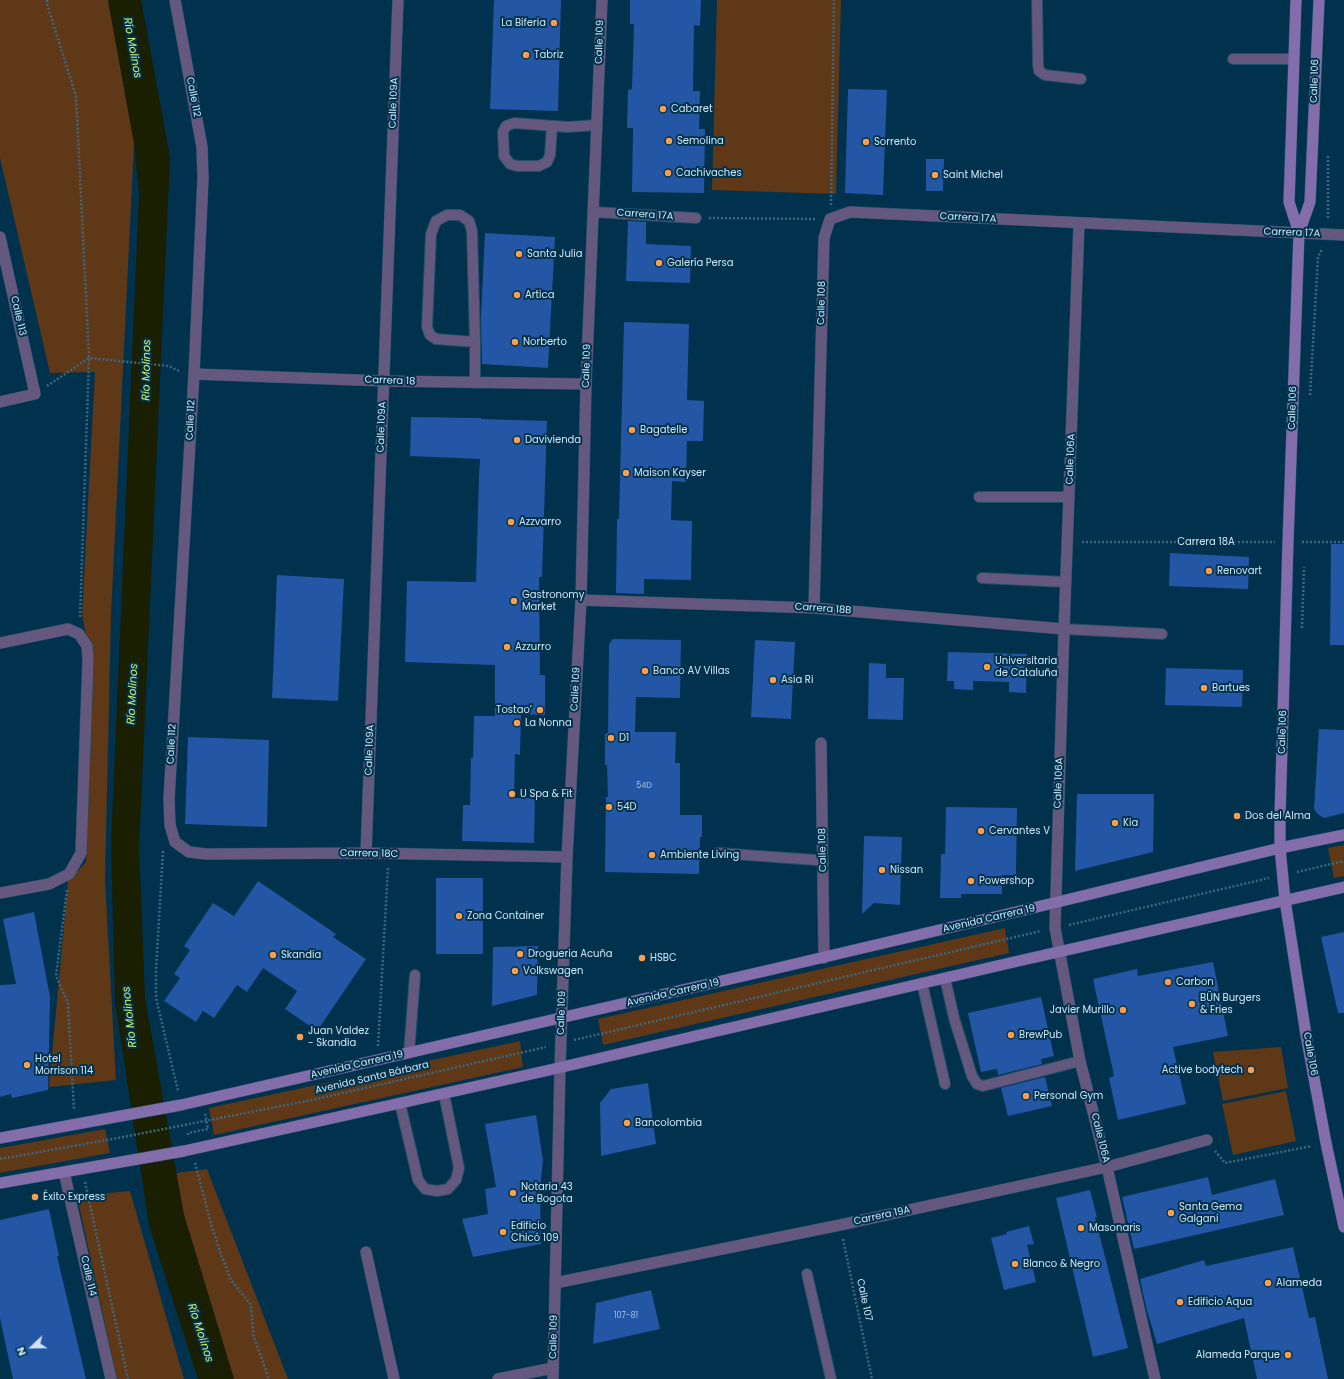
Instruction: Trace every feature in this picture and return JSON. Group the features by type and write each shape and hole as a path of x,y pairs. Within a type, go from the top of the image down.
{"main road":[{"name":"Calle 106","path":"1296,0 1289,202 1299,232"},
{"name":"Calle 106","path":"1319,0 1310,202 1299,232 1288,542 1280,848 1285,900 1306,1035 1326,1143 1344,1227"},
{"name":"Avenida Carrera 19","path":"0,1138 181,1105 824,958 1280,848 1344,835"},
{"path":"0,1183 188,1150 444,1094 1060,951 1344,887"}],"street":[{"name":"Calle 112","path":"175,0 202,147 203,178 194,374 169,799 170,825 175,842"},
{"name":"Calle 109A","path":"366,853 398,0"},
{"name":"Calle 109","path":"553,1379 560,1068 563,1018 567,857 581,600 586,384 602,0"},
{"name":"Carrera 17A","path":"830,219 850,212 1344,235"},
{"name":"Calle 108","path":"814,608 824,238 830,219"},
{"name":"Calle 106A","path":"1079,223 1055,928 1080,1061 1107,1167 1155,1379"},
{"name":"Calle 113","path":"0,237 35,394"},
{"name":"Carrera 18","path":"194,374 384,381 586,384"},
{"path":"0,402 35,394"},
{"name":"Carrera 18B","path":"581,600 814,608 1064,629"},
{"path":"0,643 68,629 79,634 87,646 88,658 81,853 69,874 49,884 0,894"},
{"name":"Calle 108","path":"821,743 824,958"},
{"name":"Carrera 18C","path":"175,842 189,852 206,854 366,853 567,857"},
{"name":"Carrera 19A","path":"555,1283 840,1225 1107,1167 1207,1140"},
{"name":"Calle 114","path":"64,1172 111,1379"},
{"path":"366,1252 394,1379"},
{"path":"498,1379 553,1368"}],"lane":[{"path":"1037,0 1039,70 1045,75 1080,79"},
{"path":"1233,59 1294,59"},
{"path":"552,126 550,155 547,162 539,166 517,166 510,164 504,156 503,132 506,126 514,123 568,127 597,125"},
{"name":"Carrera 17A","path":"593,212 696,218"},
{"path":"475,342 436,339 430,335 427,326 431,234 436,221 447,215 460,215 468,221 472,231 475,342 475,383"},
{"path":"979,496 1069,497"},
{"path":"982,578 1066,582"},
{"path":"1064,629 1162,634"},
{"path":"718,853 816,860 823,862"},
{"path":"410,1053 415,974"},
{"path":"945,978 959,1033 972,1076 977,1084 983,1086 1080,1061"},
{"path":"922,984 945,1084"},
{"path":"400,1103 418,1180 425,1189 437,1191 448,1188 456,1180 459,1168 444,1094"},
{"path":"807,1274 831,1379"}],"path":[{"path":"47,0 76,96 89,358 79,634"},
{"path":"696,218 830,219 834,0"},
{"path":"1310,395 1318,257 1329,234 1328,150"},
{"path":"35,394 89,358 169,366"},
{"path":"1304,534 1304,550"},
{"name":"Carrera 18A","path":"1068,542 1344,542"},
{"path":"1302,634 1304,564"},
{"path":"1296,845 1301,897"},
{"path":"163,847 156,970 156,998 181,1105"},
{"path":"378,1048 389,854"},
{"name":"Avenida Santa Bárbara","path":"0,1159 118,1138 312,1100 1344,861"},
{"path":"69,874 56,976 68,1003 74,1109"},
{"path":"204,1110 208,1129 188,1133 188,1150 211,1224 231,1280 250,1305 253,1334 268,1379"},
{"path":"1207,1140 1225,1164 1326,1143"},
{"path":"82,1169 128,1379"},
{"name":"Calle 107","path":"840,1225 872,1379"}],"shaded area":[{"path":"0,0 108,0 134,143 111,615 105,881 116,1080 49,1087 68,881 86,862 89,650 82,615 95,372 50,373 0,158"},
{"path":"717,0 841,0 836,194 712,190"},
{"path":"1344,845 1344,876 1334,878 1328,848"},
{"path":"1005,928 1009,953 603,1045 598,1019"},
{"path":"520,1041 523,1067 214,1135 209,1108"},
{"name":"Active bodytech","path":"1281,1047 1288,1088 1223,1101 1213,1052"},
{"path":"1286,1091 1296,1141 1233,1155 1222,1104"},
{"path":"105,1129 110,1153 0,1173 0,1148"},
{"path":"207,1169 288,1379 234,1379 184,1215 176,1173"},
{"path":"130,1191 184,1379 117,1379 77,1196"}],"water":[{"name":"Río Molinos","path":"108,0 141,0 170,157 139,848 145,998 184,1215 234,1379 198,1379 149,1225 115,1002 111,844 139,194 134,143"}],"building":[{"path":"494,0 561,0 558,111 490,109"},
{"path":"630,0 701,0 700,26 694,25 693,91 700,91 699,129 705,129 704,193 632,192 633,128 627,128 628,90 632,89 634,24 630,24"},
{"name":"Sorrento","path":"848,89 887,90 883,195 845,193"},
{"name":"Saint Michel","path":"926,159 944,159 943,191 926,191"},
{"name":"Galería Persa","path":"628,221 646,222 646,244 691,246 690,283 626,281"},
{"path":"485,233 555,237 548,368 482,364 481,316"},
{"path":"624,322 689,324 687,400 704,401 703,441 687,441 686,482 672,481 671,520 692,521 691,580 644,579 644,594 616,593"},
{"path":"411,417 547,421 542,577 539,577 540,675 545,675 545,715 521,714 520,755 515,754 514,798 535,798 534,843 462,841 463,805 470,805 474,716 495,716 495,665 405,662 407,581 476,582 480,459 410,456"},
{"path":"1331,544 1344,544 1344,645 1330,645"},
{"name":"Renovart","path":"1170,553 1249,557 1248,589 1169,586"},
{"path":"277,575 344,579 338,701 272,698"},
{"path":"613,639 681,640 680,698 636,697 635,732 676,732 675,763 680,763 680,815 702,815 699,874 605,872 606,797 608,797 607,765 605,765 605,734 608,733 609,644"},
{"name":"Asia Ri","path":"755,640 795,642 791,719 751,717"},
{"name":"Universitaria de Cataluña","path":"948,652 1027,654 1026,693 1009,692 1009,682 973,681 973,690 954,689 954,681 947,681"},
{"path":"869,663 886,664 886,678 904,678 903,720 868,719"},
{"name":"Bartues","path":"1166,668 1243,670 1242,707 1165,705"},
{"path":"1319,729 1344,730 1344,813 1324,818 1315,811 1314,807"},
{"path":"188,737 269,740 267,827 185,824"},
{"name":"Kia","path":"1077,794 1154,794 1153,852 1075,871"},
{"path":"946,807 1017,808 1016,875 1002,875 1002,894 961,894 961,898 940,898 941,854 945,854"},
{"name":"Nissan","path":"864,836 902,837 900,905 874,903 862,914"},
{"name":"Zona Container","path":"436,878 483,878 483,954 436,954"},
{"name":"Skandia","path":"258,881 336,934 333,937 366,959 317,1031 285,1009 297,991 263,968 247,992 237,985 214,1018 203,1011 196,1022 164,1001 180,978 174,974 190,950 184,946 213,903 234,916"},
{"path":"34,912 50,997 48,1090 12,1098 11,1094 0,1097 0,985 16,984 3,919"},
{"path":"1344,932 1344,1013 1338,1013 1321,937"},
{"name":"Volkswagen","path":"538,946 537,995 492,1006 493,947"},
{"path":"1213,962 1228,1036 1173,1047 1186,1104 1118,1120 1109,1078 1114,1076 1093,979 1137,969 1138,976"},
{"name":"BrewPub","path":"1041,997 1054,1056 1041,1059 1042,1064 998,1075 997,1069 981,1072 968,1013"},
{"name":"Personal Gym","path":"1045,1077 1052,1106 1008,1116 1001,1088"},
{"name":"Bancolombia","path":"648,1083 656,1144 601,1156 600,1103 611,1089"},
{"path":"536,1115 543,1160 540,1189 541,1244 473,1257 462,1219 488,1214 485,1189 496,1187 485,1124"},
{"name":"Santa Gema Galgani","path":"1208,1177 1212,1195 1275,1179 1284,1215 1134,1249 1122,1197"},
{"path":"1090,1190 1097,1217 1095,1217 1128,1348 1093,1357 1056,1198"},
{"path":"49,1209 59,1256 57,1256 86,1379 13,1379 0,1318 0,1220"},
{"name":"Blanco & Negro","path":"1029,1226 1034,1244 1027,1245 1036,1282 1004,1290 991,1238 1007,1234 1006,1232"},
{"path":"1293,1247 1309,1318 1315,1317 1328,1379 1257,1379 1244,1318 1157,1344 1146,1307 1140,1279 1204,1260 1206,1266"},
{"path":"651,1290 660,1329 593,1344 596,1303"}],"place":[{"name":"La Biferia","path":"554,23"},
{"name":"Tabriz","path":"526,55"},
{"name":"Cabaret","path":"663,109"},
{"name":"Semolina","path":"669,141"},
{"name":"Sorrento","path":"866,142"},
{"name":"Cachivaches","path":"668,173"},
{"name":"Saint Michel","path":"935,175"},
{"name":"Santa Julia","path":"519,254"},
{"name":"Galería Persa","path":"659,263"},
{"name":"Artica","path":"517,295"},
{"name":"Norberto","path":"515,342"},
{"name":"Bagatelle","path":"632,430"},
{"name":"Davivienda","path":"517,440"},
{"name":"Maison Kayser","path":"626,473"},
{"name":"Azzvarro","path":"511,522"},
{"name":"Renovart","path":"1209,571"},
{"name":"Gastronomy Market","path":"514,601"},
{"name":"Azzurro","path":"507,647"},
{"name":"Universitaria de Cataluña","path":"987,667"},
{"name":"Banco AV Villas","path":"645,671"},
{"name":"Asia Ri","path":"773,680"},
{"name":"Bartues","path":"1204,688"},
{"name":"Tostao’","path":"540,710"},
{"name":"La Nonna","path":"517,723"},
{"name":"D1","path":"611,738"},
{"name":"U Spa & Fit","path":"512,794"},
{"name":"54D","path":"609,807"},
{"name":"Dos del Alma","path":"1237,816"},
{"name":"Kia","path":"1115,823"},
{"name":"Cervantes V","path":"981,831"},
{"name":"Ambiente Living","path":"652,855"},
{"name":"Nissan","path":"882,870"},
{"name":"Powershop","path":"971,881"},
{"name":"Zona Container","path":"459,916"},
{"name":"Drogueria Acuña","path":"520,954"},
{"name":"Skandia","path":"273,955"},
{"name":"HSBC","path":"642,958"},
{"name":"Volkswagen","path":"515,971"},
{"name":"Carbon","path":"1168,982"},
{"name":"BÜN Burgers & Fries","path":"1192,1004"},
{"name":"Javier Murillo","path":"1123,1010"},
{"name":"BrewPub","path":"1011,1035"},
{"name":"Juan Valdez - Skandia","path":"300,1037"},
{"name":"Hotel Morrison 114","path":"27,1065"},
{"name":"Active bodytech","path":"1251,1070"},
{"name":"Personal Gym","path":"1026,1096"},
{"name":"Bancolombia","path":"627,1123"},
{"name":"Notaria 43 de Bogota","path":"513,1193"},
{"name":"Éxito Express","path":"35,1197"},
{"name":"Santa Gema Galgani","path":"1171,1213"},
{"name":"Masonaris","path":"1081,1228"},
{"name":"Edificio Chicó 109","path":"503,1232"},
{"name":"Blanco & Negro","path":"1015,1264"},
{"name":"Alameda","path":"1268,1283"},
{"name":"Edificio Aqua","path":"1180,1302"},
{"name":"Alameda Parque","path":"1288,1355"}]}
